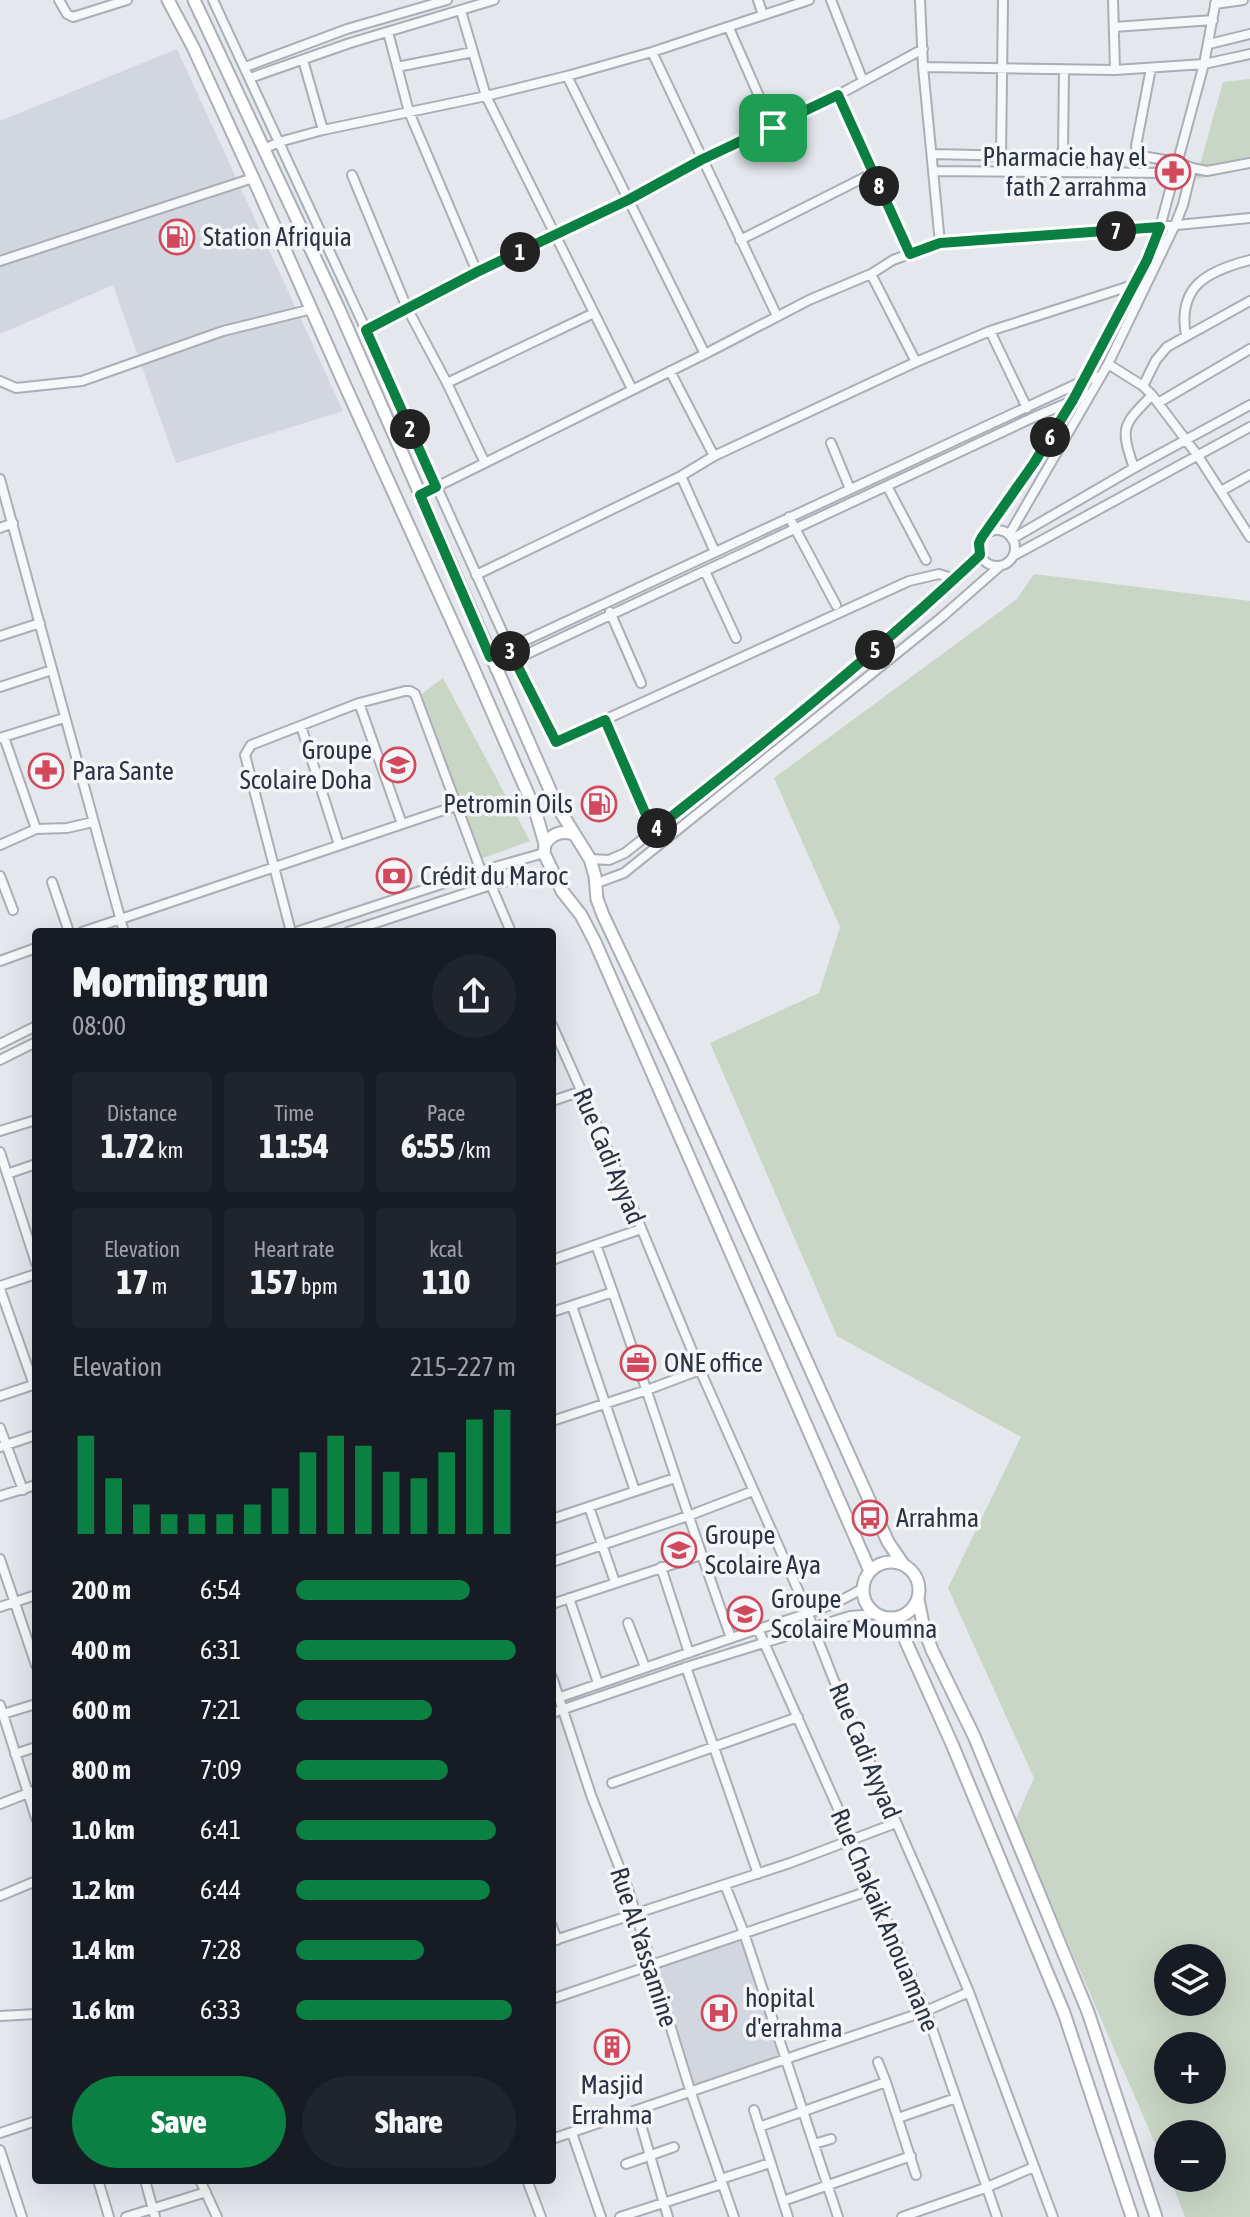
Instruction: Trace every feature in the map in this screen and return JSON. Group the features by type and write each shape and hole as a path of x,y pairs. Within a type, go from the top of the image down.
{"main road":[{"path":"168,0 253,178 475,672 535,810 555,877 565,897 586,924 611,978 870,1571"},
{"path":"194,0 338,307 557,806 590,859 597,883 597,899 888,1542 918,1581 924,1629 974,1736 1088,2012 1156,2217"},
{"path":"544,848 549,838 558,833 573,834"},
{"path":"574,906 587,909 597,899"},
{"path":"903,1564 885,1562 870,1571 863,1588 866,1602 875,1614 896,1623 946,1730 1064,2013 1132,2217"},
{"path":"890,1619 908,1613 918,1599"}],"street":[{"path":"59,0 67,14 73,17 127,0"},
{"path":"213,0 509,649 556,742 909,581 939,574 955,579"},
{"path":"405,0 408,12"},
{"path":"245,67 337,32 447,0"},
{"path":"250,78 494,0"},
{"path":"758,0 763,15"},
{"path":"264,149 323,130 567,76 729,28 809,0"},
{"path":"831,0 863,81"},
{"path":"920,0 923,67 940,243"},
{"path":"1001,155 1003,0"},
{"path":"1113,0 1115,70"},
{"path":"1000,566 989,564 980,555 979,543 1073,400 1156,242 1209,44 1216,2 1243,0"},
{"path":"461,11 486,96 632,389"},
{"path":"1114,27 1213,20"},
{"path":"729,28 773,128"},
{"path":"388,32 409,112 477,272"},
{"path":"1209,44 1250,34"},
{"path":"366,330 477,272 628,200 701,160 773,128 923,49"},
{"path":"397,67 473,52"},
{"path":"652,52 777,316"},
{"path":"923,67 1115,70 1204,64 1250,54"},
{"path":"303,60 323,130"},
{"path":"1151,68 1135,151 1141,156 1214,171 1250,163"},
{"path":"933,154 1052,158 1061,154 1064,70"},
{"path":"567,76 705,354"},
{"path":"838,95 910,254"},
{"path":"1010,537 1108,364 1175,225 1192,168"},
{"path":"934,171 1175,173"},
{"path":"740,240 873,173"},
{"path":"352,175 407,308 485,463"},
{"path":"0,261 253,178"},
{"path":"420,495 809,300 871,274 893,260 940,243 1250,218"},
{"path":"1186,336 1183,311 1192,290 1226,267 1250,260"},
{"path":"871,274 916,362"},
{"path":"476,575 681,476 714,456 916,362 990,331 1133,285"},
{"path":"1143,386 1163,350 1250,301"},
{"path":"0,381 16,388 82,381 223,331 312,309"},
{"path":"447,383 594,313"},
{"path":"990,331 1027,408"},
{"path":"1134,468 1125,429 1133,415 1155,399 1250,349"},
{"path":"1108,364 1143,386 1155,399 1198,456 1250,537"},
{"path":"670,371 714,456"},
{"path":"493,663 509,649 1083,381 1100,376"},
{"path":"493,663 515,660 1091,393"},
{"path":"1010,537 1250,405"},
{"path":"597,883 624,873 942,617 1013,556 1250,427"},
{"path":"831,443 850,489"},
{"path":"1221,491 1250,475"},
{"path":"681,476 715,552"},
{"path":"0,479 123,928"},
{"path":"887,486 926,560"},
{"path":"789,517 836,605"},
{"path":"0,528 13,523"},
{"path":"987,533 999,530 1010,537 1014,544 1013,556"},
{"path":"590,859 603,861 617,858 653,831 895,633 980,555"},
{"path":"705,571 736,638"},
{"path":"607,604 641,683"},
{"path":"0,636 40,623"},
{"path":"0,687 52,670"},
{"path":"292,928 245,755 251,745 359,703 405,691 415,694 481,871"},
{"path":"359,703 402,824"},
{"path":"36,829 2,738 64,718"},
{"path":"605,720 653,831"},
{"path":"301,726 339,845"},
{"path":"93,928 456,806"},
{"path":"0,845 36,829 67,828 93,822"},
{"path":"305,928 544,848"},
{"path":"0,876 13,910"},
{"path":"360,928 491,885 530,876 555,877"},
{"path":"52,882 68,928"},
{"path":"491,885 509,928"},
{"path":"0,961 32,949"},
{"path":"0,1044 32,1028"},
{"name":"Rue Cadi Ayyad","path":"556,1034 969,1992 1053,2217"},
{"path":"0,1060 32,1044"},
{"path":"556,1100 582,1091"},
{"path":"0,1131 32,1121"},
{"path":"0,1152 32,1251"},
{"path":"7,1174 32,1165"},
{"path":"0,1196 12,1191"},
{"path":"556,1259 641,1229"},
{"path":"596,1245 731,1638"},
{"path":"32,1275 0,1287 32,1376"},
{"path":"556,1311 613,1292"},
{"path":"572,1306 635,1491"},
{"path":"556,1420 700,1370"},
{"path":"0,1396 32,1385"},
{"path":"0,1428 3,1446 23,1490"},
{"path":"3,1446 32,1436"},
{"path":"556,1518 675,1478"},
{"path":"0,1496 32,1487"},
{"path":"556,1561 753,1491"},
{"path":"589,1507 615,1582"},
{"path":"556,1603 701,1555"},
{"path":"0,1559 32,1653"},
{"path":"661,1567 689,1653"},
{"path":"556,1699 807,1614 863,1588"},
{"path":"0,1607 32,1596"},
{"path":"569,1598 598,1683"},
{"path":"556,1711 850,1616 875,1614"},
{"path":"628,1623 645,1667"},
{"name":"Rue Chakaik Anouamane","path":"758,1629 926,2011 997,2217"},
{"path":"686,1667 758,1874"},
{"name":"Rue Al Yassamine","path":"556,1700 562,1709 636,1914 691,2093 734,2217"},
{"path":"0,1804 32,1792 15,1754 2,1709 32,1705"},
{"path":"612,1783 798,1717"},
{"path":"15,1754 32,1748"},
{"path":"556,1940 758,1874 896,1823"},
{"path":"0,1896 32,1883"},
{"path":"725,1885 744,1933 838,2217"},
{"path":"556,1998 874,1889"},
{"path":"556,2138 926,2011 969,1992"},
{"path":"0,2016 32,2014"},
{"path":"878,2062 916,2175"},
{"path":"759,2127 886,2082"},
{"path":"898,2118 956,2098"},
{"path":"754,2110 788,2217"},
{"path":"637,2111 668,2217"},
{"path":"0,2133 32,2122"},
{"path":"572,2133 601,2217"},
{"path":"814,2144 831,2139"},
{"path":"626,2164 674,2147"},
{"path":"0,2150 22,2217"},
{"path":"783,2201 911,2156"},
{"path":"620,2217 770,2163"},
{"path":"902,2217 1034,2167"},
{"path":"99,2184 109,2217"},
{"path":"146,2184 154,2213"},
{"path":"202,2184 217,2217"},
{"path":"529,2184 541,2217"},
{"path":"126,2217 154,2213 206,2192"}],"shaded area":[{"path":"177,49 343,411 176,463 113,285 0,334 0,121"},
{"name":"hopital d'errahma","path":"744,1935 785,2059 693,2090 652,1967"}],"green space":[{"path":"1250,79 1250,168 1196,179 1223,82"},
{"path":"1034,574 1250,601 1250,2217 1185,2217 1175,2192 1226,2192 1226,2120 1154,2120 1154,2141 1015,1821 1034,1778 948,1588 1021,1437 837,1336 710,1043 819,993 840,927 774,778 1017,599"},
{"path":"443,678 530,841 478,860 419,696"}],"place":[{"name":"Pharmacie hay el fath 2 arrahma","path":"1173,172"},
{"name":"Station Afriquia","path":"177,237"},
{"name":"Groupe Scolaire Doha","path":"398,765"},
{"name":"Para Sante","path":"46,771"},
{"name":"Petromin Oils","path":"599,804"},
{"name":"Crédit du Maroc","path":"394,876"},
{"name":"ONE office","path":"638,1363"},
{"name":"Arrahma","path":"870,1518"},
{"name":"Groupe Scolaire Aya","path":"679,1550"},
{"name":"Groupe Scolaire Moumna","path":"745,1614"},
{"name":"hopital d'errahma","path":"719,2013"},
{"name":"Masjid Errahma","path":"612,2047"}],"route":[{"path":"838,95 910,254 940,243 1160,227 1156,242 1097,357 1034,463 982,537 980,555 895,633 653,831 605,720 556,742 509,649 490,657 420,495 436,487 366,330 477,272 628,200 701,160 773,128 838,95"}]}
